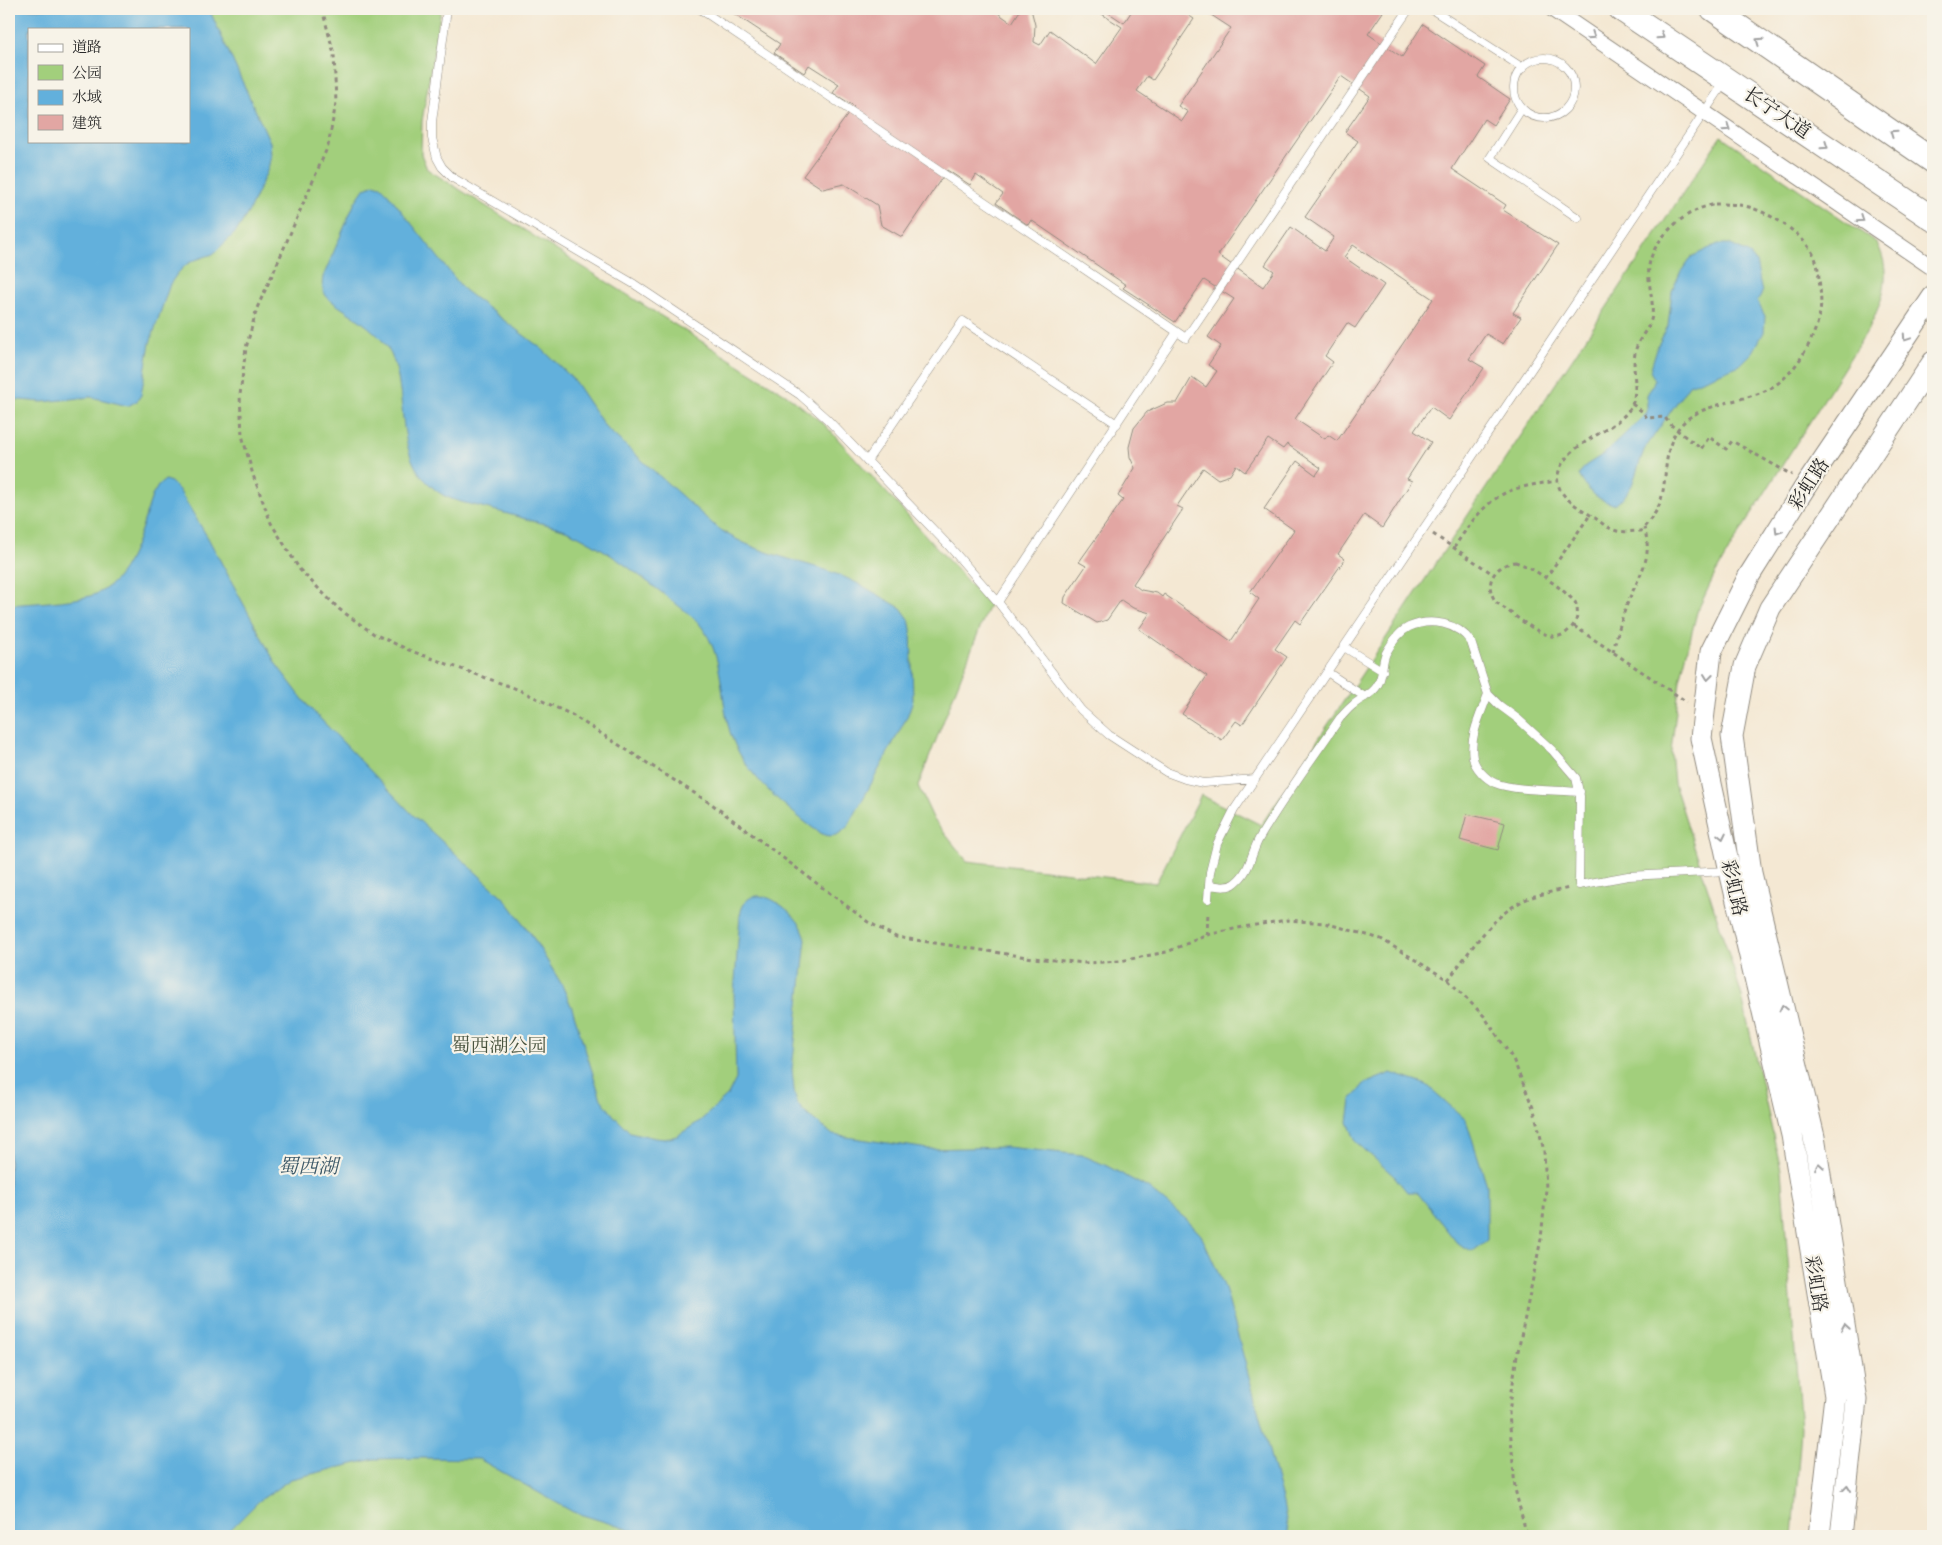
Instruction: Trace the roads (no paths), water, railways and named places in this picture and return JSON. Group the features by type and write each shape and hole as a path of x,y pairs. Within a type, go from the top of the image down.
{"main road":[{"name":"长宁大道","path":"1621,9 1933,219"},
{"path":"1713,9 1933,161"},
{"name":"彩虹路","path":"1819,1536 1835,1396 1792,1135 1701,738 1711,652 1750,576 1807,484 1933,297"},
{"name":"彩虹路","path":"1841,1536 1856,1400 1814,1137 1752,873 1732,736 1745,666 1770,608 1933,362"}],"street":[{"path":"1552,9 1933,268"}],"lane":[{"path":"447,9 432,122 432,138 437,158 442,167 453,178 634,284 800,395 827,419 948,546 998,602 1081,710 1117,740 1166,772 1185,779 1203,783 1255,779"},
{"path":"700,9 1186,338 1409,9"},
{"path":"1431,9 1522,68"},
{"path":"1546,58 1556,61 1565,68 1571,76 1574,87 1572,98 1567,107 1549,118 1539,118 1522,108 1516,100 1514,90 1515,80 1522,68 1535,60 1546,58"},
{"path":"1208,899 1210,872 1217,844 1234,810 1726,79"},
{"path":"1522,108 1490,158 1578,218"},
{"path":"867,461 963,321 1116,424"},
{"path":"998,602 1177,332"},
{"path":"1209,885 1229,886 1242,877 1249,866 1259,838 1340,718 1349,708 1377,686 1383,672 1383,662 1387,652 1407,628 1428,623 1449,624 1462,632 1472,642 1488,694 1518,719 1572,771 1580,792 1579,885 1628,876 1730,871"},
{"path":"1344,647 1383,672"},
{"path":"1327,672 1365,697"},
{"path":"1488,694 1476,727 1472,752 1475,764 1486,777 1494,782 1508,786 1580,792"}],"water":[{"path":"9,9 209,9 270,142 271,156 268,169 249,211 236,232 213,254 187,264 170,284 150,343 141,395 137,401 128,406 91,397 42,402 9,399"},
{"path":"374,184 381,186 385,190 464,290 542,349 573,379 606,428 714,525 728,535 758,549 823,569 855,582 901,608 909,619 911,629 913,700 907,717 849,825 843,831 827,836 817,831 771,793 751,771 735,746 730,732 714,650 701,626 687,612 616,559 581,537 557,527 453,499 440,493 424,479 414,465 408,449 398,378 394,362 387,347 361,321 330,300 322,287 323,277 355,202 364,189"},
{"path":"1718,244 1729,244 1748,253 1756,262 1762,293 1757,301 1765,316 1764,332 1753,352 1740,365 1689,385 1644,450 1632,485 1624,497 1616,504 1604,501 1585,485 1579,475 1585,466 1605,453 1647,413 1647,395 1655,380 1650,371 1658,345 1668,326 1672,291 1680,273 1691,257"},
{"name":"蜀西湖","path":"165,480 171,482 179,490 208,538 276,664 308,706 412,814 505,899 531,934 562,985 572,1008 601,1099 630,1132 665,1139 677,1136 700,1121 728,1095 736,1079 734,994 740,915 745,903 752,897 760,896 780,904 789,911 802,928 806,939 792,1069 794,1090 797,1103 804,1112 833,1135 929,1149 1006,1147 1082,1155 1148,1188 1187,1220 1201,1235 1225,1288 1283,1503 1289,1536 650,1536 573,1512 479,1459 421,1458 374,1459 291,1479 259,1501 224,1536 9,1536 9,605 71,600 90,596 104,590 115,581 132,555 152,496 158,486"},
{"path":"1391,1073 1427,1085 1466,1120 1487,1185 1487,1240 1472,1251 1457,1243 1417,1192 1407,1192 1395,1177 1356,1142 1348,1122 1351,1100 1364,1084"}],"park label":[{"name":"蜀西湖公园","path":"499,1046"}]}
